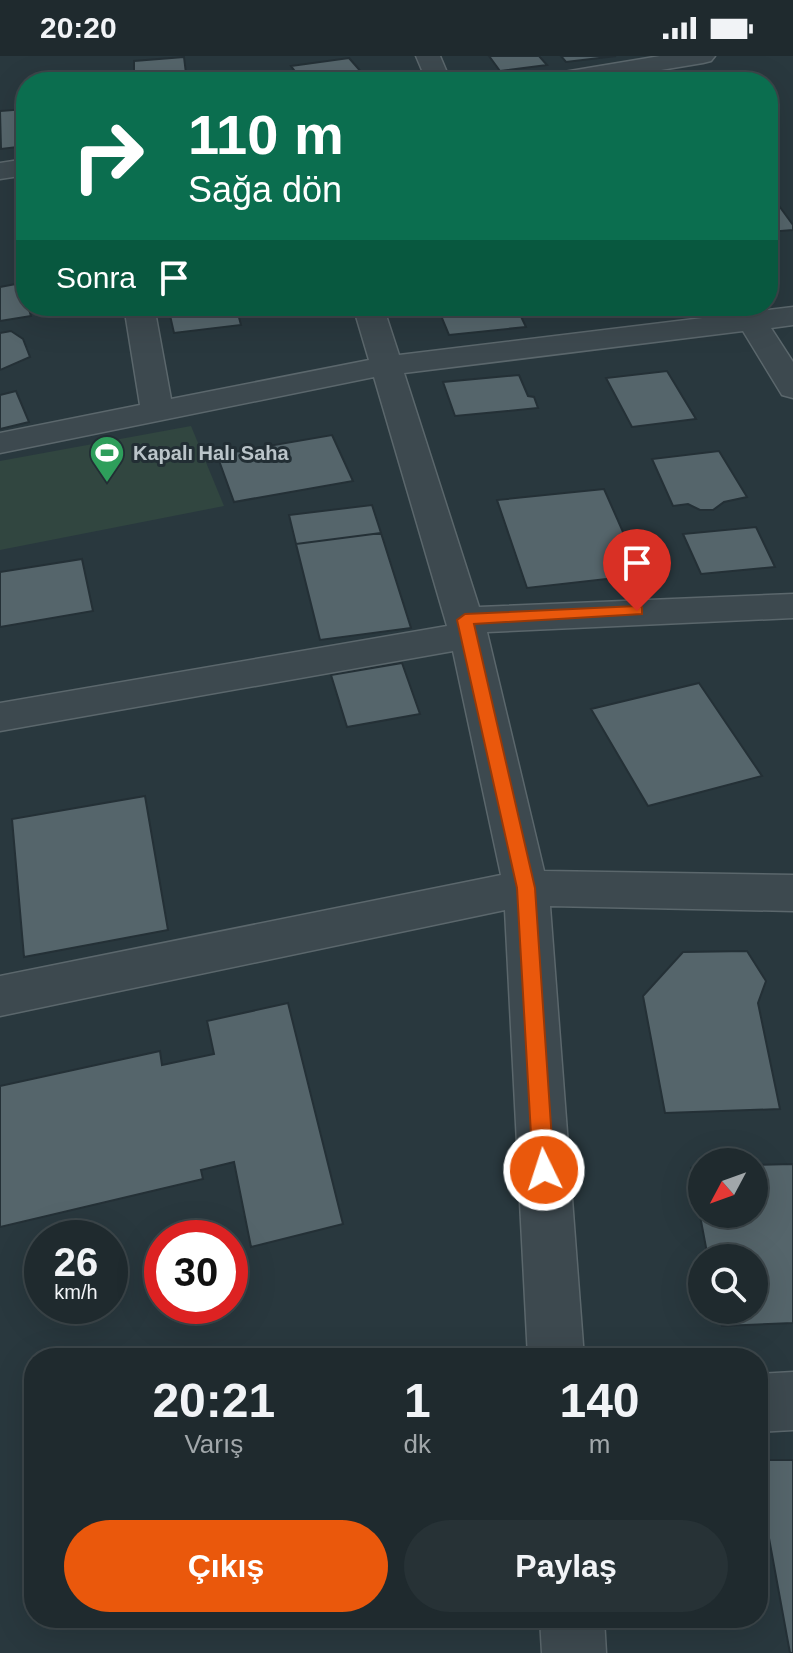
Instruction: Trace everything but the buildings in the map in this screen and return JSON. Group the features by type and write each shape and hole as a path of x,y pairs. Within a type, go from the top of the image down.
{"street":[{"path":"606,72 703,56"},
{"path":"141,316 157,411"},
{"path":"371,316 467,627 526,888 555,1348"},
{"path":"0,443 384,366 793,316"},
{"path":"752,321 793,388"},
{"path":"0,717 467,627 793,606"},
{"path":"0,996 526,888 793,893"},
{"path":"768,1402 793,1401"},
{"path":"573,1628 574,1653"}],"green space":[{"name":"Kapalı Halı Saha","path":"191,426 224,506 0,550 0,461"}],"place":[{"name":"Kapalı Halı Saha","path":"107,484"}],"route":[{"path":"544,1170 526,888 465,620 637,611"}]}
